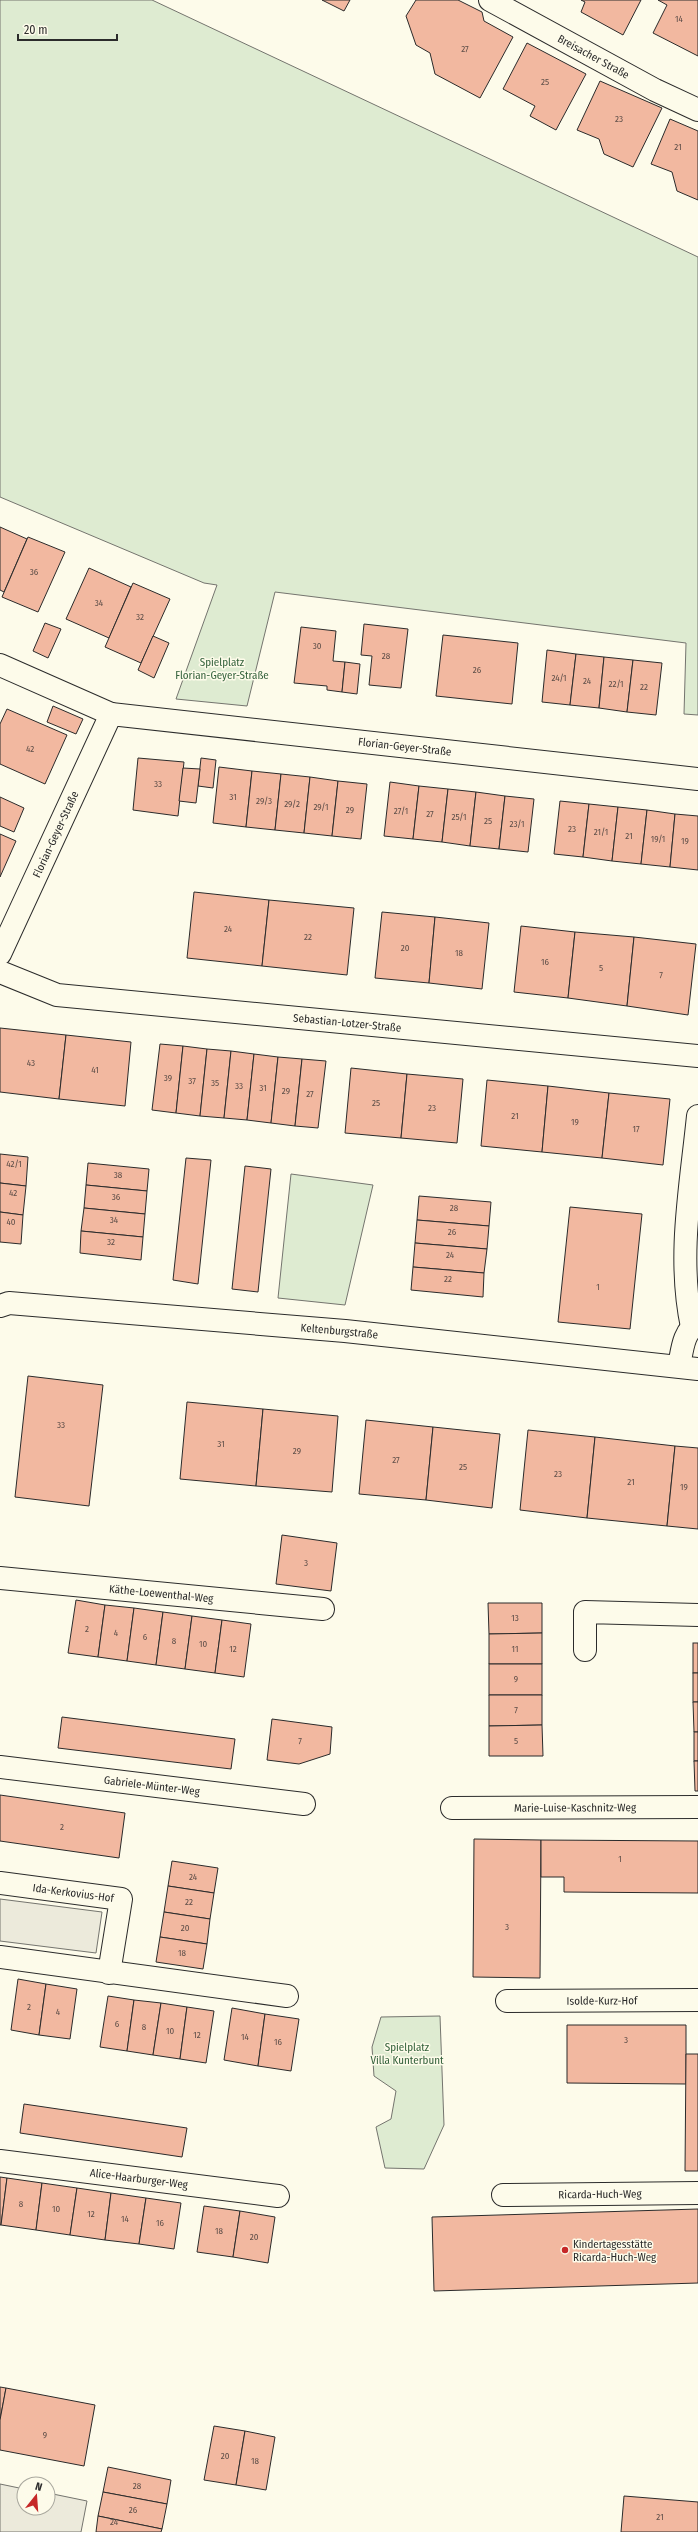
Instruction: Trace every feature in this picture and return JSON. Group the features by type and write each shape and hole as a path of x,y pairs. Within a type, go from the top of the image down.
{"street":[{"name":"Breisacher Straße","path":"490,0 655,90 698,110"},
{"name":"Florian-Geyer-Straße","path":"0,664 111,714 698,779"},
{"name":"Florian-Geyer-Straße","path":"0,954 111,714"},
{"name":"Sebastian-Lotzer-Straße","path":"0,972 57,995 698,1056"},
{"path":"695,1325 687,1303 685,1244 698,1116"},
{"name":"Keltenburgstraße","path":"0,1306 8,1303 345,1331 689,1368 683,1343 695,1325"},
{"name":"Käthe-Loewenthal-Weg","path":"0,1578 323,1610"},
{"path":"585,1650 585,1612 698,1615"},
{"name":"Gabriele-Münter-Weg","path":"0,1767 304,1804"},
{"name":"Marie-Luise-Kaschnitz-Weg","path":"452,1808 698,1808"},
{"name":"Ida-Kerkovius-Hof","path":"0,1883 121,1899 109,1973"},
{"path":"0,1957 287,1996"},
{"name":"Isolde-Kurz-Hof","path":"507,2001 698,2000"},
{"name":"Alice-Haarburger-Weg","path":"0,2161 278,2196"},
{"name":"Ricarda-Huch-Weg","path":"503,2195 698,2193"}],"green space":[{"name":"Spielplatz Florian-Geyer-Straße","path":"0,0 152,0 698,257 698,715 684,714 686,643 275,592 247,706 176,699 217,585 204,583 0,497"},
{"path":"291,1174 373,1185 345,1305 278,1298"},
{"name":"Spielplatz Villa Kunterbunt","path":"440,2016 444,2125 424,2169 385,2168 376,2127 391,2119 396,2091 374,2076 372,2047 381,2017"}],"shaded area":[{"path":"0,1899 102,1912 96,1953 0,1941"},
{"path":"0,2484 16,2487 16,2516 56,2516 56,2495 87,2501 81,2532 0,2532"}],"building":[{"path":"322,0 350,0 344,11"},
{"path":"416,0 458,0 482,12 484,21 513,37 480,98 435,74 430,53 416,45 406,16"},
{"path":"581,0 641,0 623,35 581,12 585,2"},
{"path":"658,0 698,0 698,56 653,33 667,5"},
{"path":"527,43 586,74 556,130 530,116 535,106 503,89"},
{"path":"600,81 662,108 633,167 604,154 599,139 577,130"},
{"path":"670,119 698,131 698,200 677,191 672,172 651,164"},
{"path":"0,527 27,539 4,592 0,590"},
{"path":"28,537 65,552 38,612 2,597"},
{"path":"89,568 131,587 109,638 66,619"},
{"path":"133,583 170,599 141,663 105,647"},
{"path":"45,623 61,629 48,658 33,651"},
{"path":"364,624 408,629 401,688 369,685 372,656 361,655"},
{"path":"301,627 336,631 333,661 345,662 342,692 327,690 327,686 294,683"},
{"path":"443,635 518,643 512,704 436,696"},
{"path":"153,636 169,643 154,678 138,670"},
{"path":"547,650 576,654 570,705 542,702"},
{"path":"576,654 604,657 599,708 570,705"},
{"path":"604,657 633,660 627,712 599,708"},
{"path":"633,660 662,663 656,715 627,712"},
{"path":"345,662 360,664 357,694 342,692"},
{"path":"53,706 83,719 76,734 47,722"},
{"path":"7,709 67,735 45,784 0,764 0,724"},
{"path":"138,758 184,762 178,816 133,810"},
{"path":"201,758 216,760 213,788 198,786"},
{"path":"219,767 252,771 246,827 213,823"},
{"path":"183,768 200,769 196,803 179,801"},
{"path":"252,771 281,774 275,830 246,827"},
{"path":"281,774 310,777 304,833 275,830"},
{"path":"310,777 338,781 332,836 304,833"},
{"path":"338,781 367,784 361,839 332,836"},
{"path":"390,782 419,786 413,839 384,836"},
{"path":"419,786 448,789 442,842 413,839"},
{"path":"448,789 476,792 470,846 442,842"},
{"path":"476,792 505,796 499,849 470,846"},
{"path":"505,796 534,799 528,852 499,849"},
{"path":"0,797 24,808 14,832 0,826"},
{"path":"560,801 589,804 583,857 554,854"},
{"path":"589,804 618,807 612,861 583,857"},
{"path":"618,807 647,810 641,864 612,861"},
{"path":"647,810 675,814 670,867 641,864"},
{"path":"675,814 698,816 698,870 670,867"},
{"path":"0,834 16,841 0,877"},
{"path":"194,892 269,900 262,966 187,958"},
{"path":"269,900 354,908 347,975 262,966"},
{"path":"382,912 435,917 429,983 375,978"},
{"path":"435,917 489,923 482,989 429,983"},
{"path":"521,926 575,932 568,998 514,992"},
{"path":"575,932 634,937 627,1006 568,998"},
{"path":"634,937 696,944 688,1015 627,1006"},
{"path":"0,1028 66,1035 59,1099 0,1092"},
{"path":"66,1035 131,1042 125,1106 59,1099"},
{"path":"160,1044 183,1046 176,1113 152,1110"},
{"path":"183,1046 207,1049 200,1116 176,1113"},
{"path":"207,1049 231,1051 224,1118 200,1116"},
{"path":"231,1051 254,1054 247,1120 224,1118"},
{"path":"254,1054 278,1057 271,1123 247,1120"},
{"path":"278,1057 302,1059 295,1126 271,1123"},
{"path":"302,1059 326,1061 318,1128 295,1126"},
{"path":"351,1068 407,1074 401,1138 345,1133"},
{"path":"407,1074 463,1079 457,1143 401,1138"},
{"path":"487,1080 548,1086 542,1152 481,1146"},
{"path":"548,1086 609,1093 602,1158 542,1152"},
{"path":"609,1093 670,1099 663,1165 602,1158"},
{"path":"0,1154 28,1157 26,1186 0,1183"},
{"path":"186,1158 211,1160 198,1284 173,1280"},
{"path":"88,1163 149,1169 147,1191 86,1185"},
{"path":"245,1166 271,1169 258,1292 232,1289"},
{"path":"0,1183 26,1186 23,1215 0,1212"},
{"path":"86,1185 147,1191 145,1214 84,1208"},
{"path":"419,1196 491,1202 489,1226 417,1220"},
{"path":"570,1207 642,1214 630,1329 558,1322"},
{"path":"84,1208 145,1214 143,1237 81,1231"},
{"path":"0,1212 23,1215 21,1244 0,1242"},
{"path":"417,1220 489,1226 487,1249 415,1243"},
{"path":"81,1231 143,1237 141,1260 80,1253"},
{"path":"415,1243 487,1249 484,1273 413,1267"},
{"path":"413,1267 484,1273 483,1297 411,1290"},
{"path":"28,1376 103,1385 89,1506 15,1497"},
{"path":"187,1402 263,1409 256,1486 180,1479"},
{"path":"263,1409 338,1416 332,1492 256,1486"},
{"path":"366,1420 433,1427 426,1500 359,1494"},
{"path":"433,1427 500,1434 492,1508 426,1500"},
{"path":"528,1430 595,1437 587,1518 520,1510"},
{"path":"595,1437 675,1446 667,1526 587,1518"},
{"path":"675,1446 698,1448 698,1529 667,1526"},
{"path":"282,1535 337,1543 331,1591 276,1584"},
{"path":"76,1600 105,1605 98,1657 68,1653"},
{"path":"488,1603 542,1603 542,1633 489,1634"},
{"path":"105,1605 134,1608 127,1661 98,1657"},
{"path":"134,1608 163,1612 156,1665 127,1661"},
{"path":"163,1612 192,1616 185,1669 156,1665"},
{"path":"192,1616 222,1620 215,1673 185,1669"},
{"path":"222,1620 251,1624 244,1677 215,1673"},
{"path":"542,1633 542,1664 489,1664 489,1634"},
{"path":"693,1643 698,1643 698,1673 693,1673"},
{"path":"489,1664 542,1664 542,1695 489,1695"},
{"path":"693,1673 698,1673 698,1702 693,1702"},
{"path":"489,1695 542,1695 542,1725 489,1726"},
{"path":"693,1702 698,1702 698,1732 694,1732"},
{"path":"62,1717 235,1739 231,1769 58,1748"},
{"path":"272,1719 332,1727 330,1754 299,1764 267,1760"},
{"path":"542,1725 543,1756 489,1756 489,1726"},
{"path":"694,1732 698,1732 698,1761 694,1761"},
{"path":"694,1761 698,1761 698,1791 695,1791"},
{"path":"0,1795 125,1813 119,1858 0,1841"},
{"path":"474,1839 541,1840 540,1978 473,1977"},
{"path":"541,1840 698,1841 698,1893 564,1892 564,1877 541,1877"},
{"path":"172,1861 218,1868 214,1893 168,1886"},
{"path":"168,1886 214,1893 210,1919 164,1912"},
{"path":"164,1912 210,1919 207,1944 160,1937"},
{"path":"160,1937 207,1944 203,1969 156,1962"},
{"path":"18,1979 46,1984 39,2035 11,2030"},
{"path":"46,1984 77,1989 70,2039 39,2035"},
{"path":"108,1996 134,2000 127,2051 100,2047"},
{"path":"134,2000 161,2003 153,2055 127,2051"},
{"path":"161,2003 187,2007 180,2059 153,2055"},
{"path":"187,2007 214,2011 206,2063 180,2059"},
{"path":"232,2008 265,2014 258,2066 224,2060"},
{"path":"265,2014 299,2019 291,2071 258,2066"},
{"path":"567,2025 686,2025 686,2084 567,2083"},
{"path":"686,2054 698,2054 698,2171 685,2171"},
{"path":"24,2104 187,2128 182,2157 20,2133"},
{"path":"0,2177 7,2178 1,2225 0,2225"},
{"path":"7,2178 42,2183 36,2230 1,2225"},
{"path":"42,2183 77,2188 70,2235 36,2230"},
{"path":"77,2188 111,2193 105,2240 70,2235"},
{"path":"111,2193 146,2198 139,2244 105,2240"},
{"path":"146,2198 181,2203 174,2249 139,2244"},
{"path":"204,2206 240,2211 233,2257 197,2252"},
{"name":"Kindertagesstätte Ricarda-Huch-Weg","path":"698,2209 698,2283 434,2291 432,2217"},
{"path":"240,2211 275,2217 268,2263 233,2257"},
{"path":"0,2387 6,2388 0,2420"},
{"path":"6,2388 95,2405 84,2466 0,2450 0,2420"},
{"path":"214,2426 245,2431 236,2485 204,2480"},
{"path":"245,2431 275,2437 266,2490 236,2485"},
{"path":"108,2467 171,2480 167,2504 103,2492"},
{"path":"103,2492 167,2504 162,2529 98,2516"},
{"path":"624,2496 698,2502 698,2532 621,2532"},
{"path":"98,2516 162,2529 161,2532 96,2532"}],"place":[{"name":"Kindertagesstätte Ricarda-Huch-Weg","path":"565,2250"}]}
